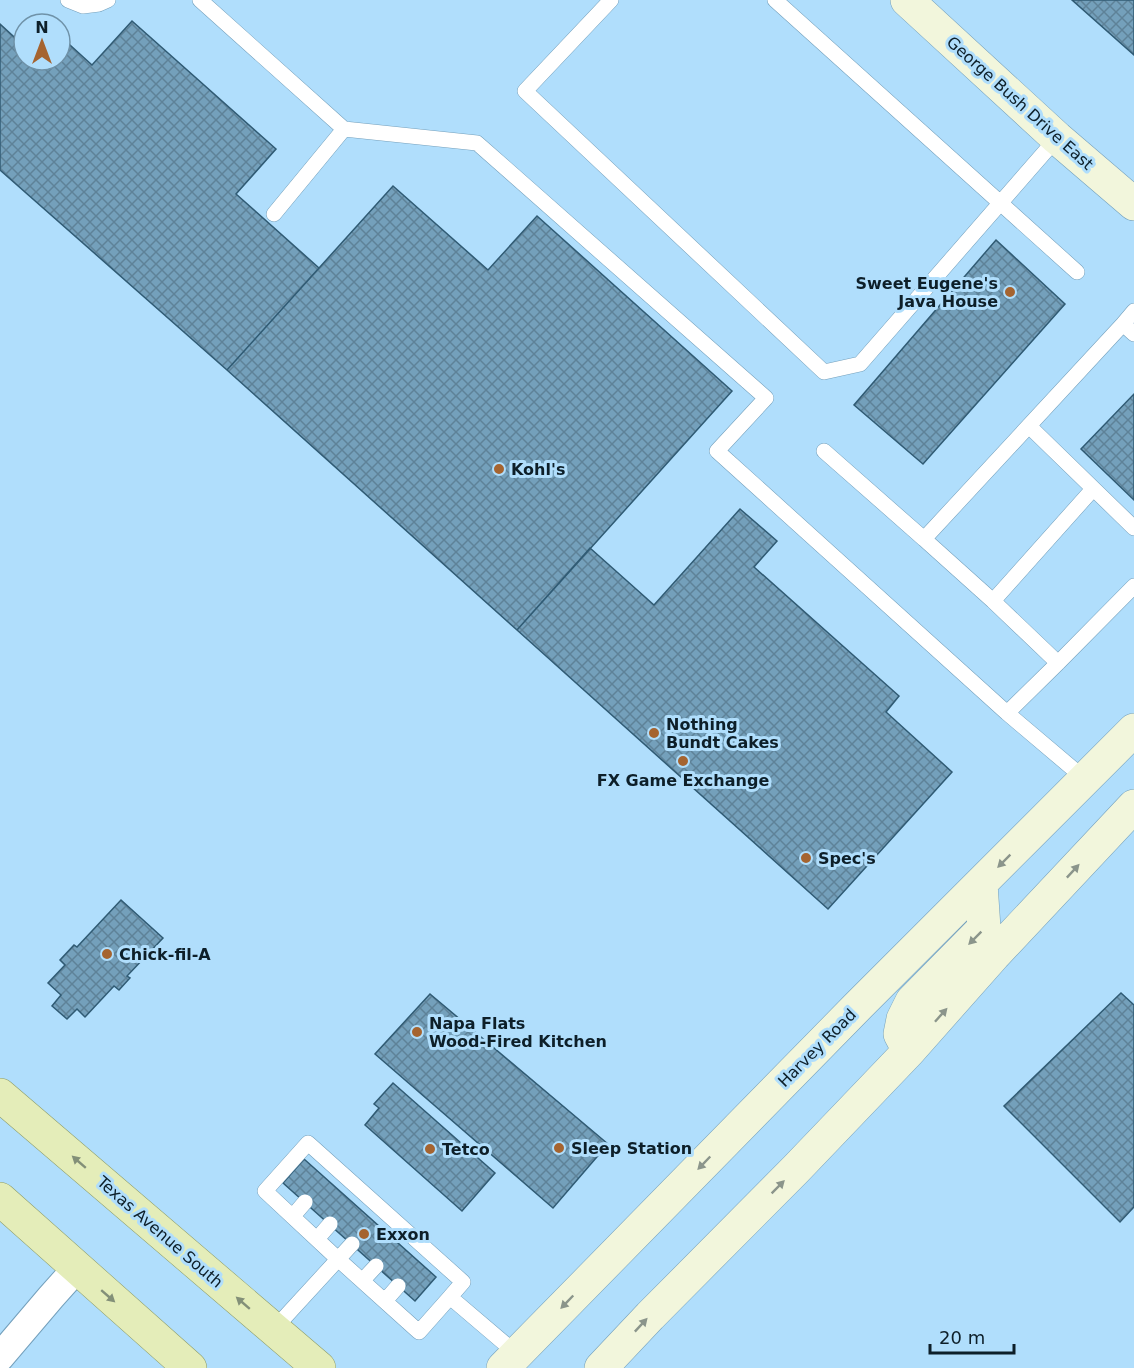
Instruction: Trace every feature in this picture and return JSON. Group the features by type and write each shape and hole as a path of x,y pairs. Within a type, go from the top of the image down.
{"main road":[{"name":"George Bush Drive East","path":"907,0 1057,138 1134,204"},
{"name":"Harvey Road","path":"510,1361 858,1006 1134,730"},
{"path":"601,1368 909,1050 994,955 1134,806"},
{"path":"909,1050 900,1034 903,1019 912,1000 984,928 981,884"},
{"name":"Texas Avenue South","path":"0,1095 319,1368"},
{"path":"0,1199 190,1368"}],"street":[{"path":"0,1357 77,1268"}],"lane":[{"path":"68,0 82,6 99,4 108,0"},
{"path":"200,0 344,129 477,143 766,398 717,451 1007,713 1085,779"},
{"path":"610,0 525,91 825,372 860,364 1057,138"},
{"path":"775,0 1077,272"},
{"path":"274,214 344,129"},
{"path":"924,539 1030,427 1129,329 1134,311"},
{"path":"1030,427 1134,528"},
{"path":"824,451 993,601 1058,663"},
{"path":"993,601 1093,489"},
{"path":"1007,713 1134,586"},
{"path":"308,1143 331,1173 403,1238 425,1257 462,1282 419,1332 292,1216 265,1191 308,1143"},
{"path":"292,1216 305,1202"},
{"path":"317,1239 330,1224"},
{"path":"274,1329 352,1244"},
{"path":"363,1280 376,1266"},
{"path":"385,1301 398,1286"},
{"path":"450,1298 510,1361"}],"building":[{"path":"1072,0 1134,0 1134,55"},
{"path":"132,21 276,149 236,194 319,268 227,370 0,170 0,24 12,35 12,72 72,72 72,47 92,65"},
{"name":"Kohl's","path":"393,186 488,270 537,216 732,391 517,630 227,370"},
{"path":"996,240 1065,304 923,464 854,405"},
{"path":"1134,394 1134,500 1081,449"},
{"path":"740,509 777,541 754,567 899,696 886,712 952,772 828,909 517,630 590,548 654,605"},
{"name":"Chick-fil-A","path":"121,900 163,938 127,976 130,978 119,990 114,986 85,1017 77,1009 67,1019 52,1006 61,995 48,983 65,965 60,960 74,945 77,947"},
{"path":"1121,993 1134,1005 1134,1207 1120,1222 1004,1106"},
{"path":"430,994 608,1144 553,1208 375,1054"},
{"name":"Tetco","path":"393,1083 495,1173 462,1211 365,1125 379,1108 374,1104"},
{"name":"Exxon","path":"304,1159 436,1277 415,1301 283,1183"}],"place":[{"name":"Sweet Eugene's Java House","path":"1010,292"},
{"name":"Kohl's","path":"499,469"},
{"name":"Nothing Bundt Cakes","path":"654,733"},
{"name":"FX Game Exchange","path":"683,761"},
{"name":"Spec's","path":"806,858"},
{"name":"Chick-fil-A","path":"107,954"},
{"name":"Napa Flats Wood-Fired Kitchen","path":"417,1032"},
{"name":"Sleep Station","path":"559,1148"},
{"name":"Tetco","path":"430,1149"},
{"name":"Exxon","path":"364,1234"}]}
